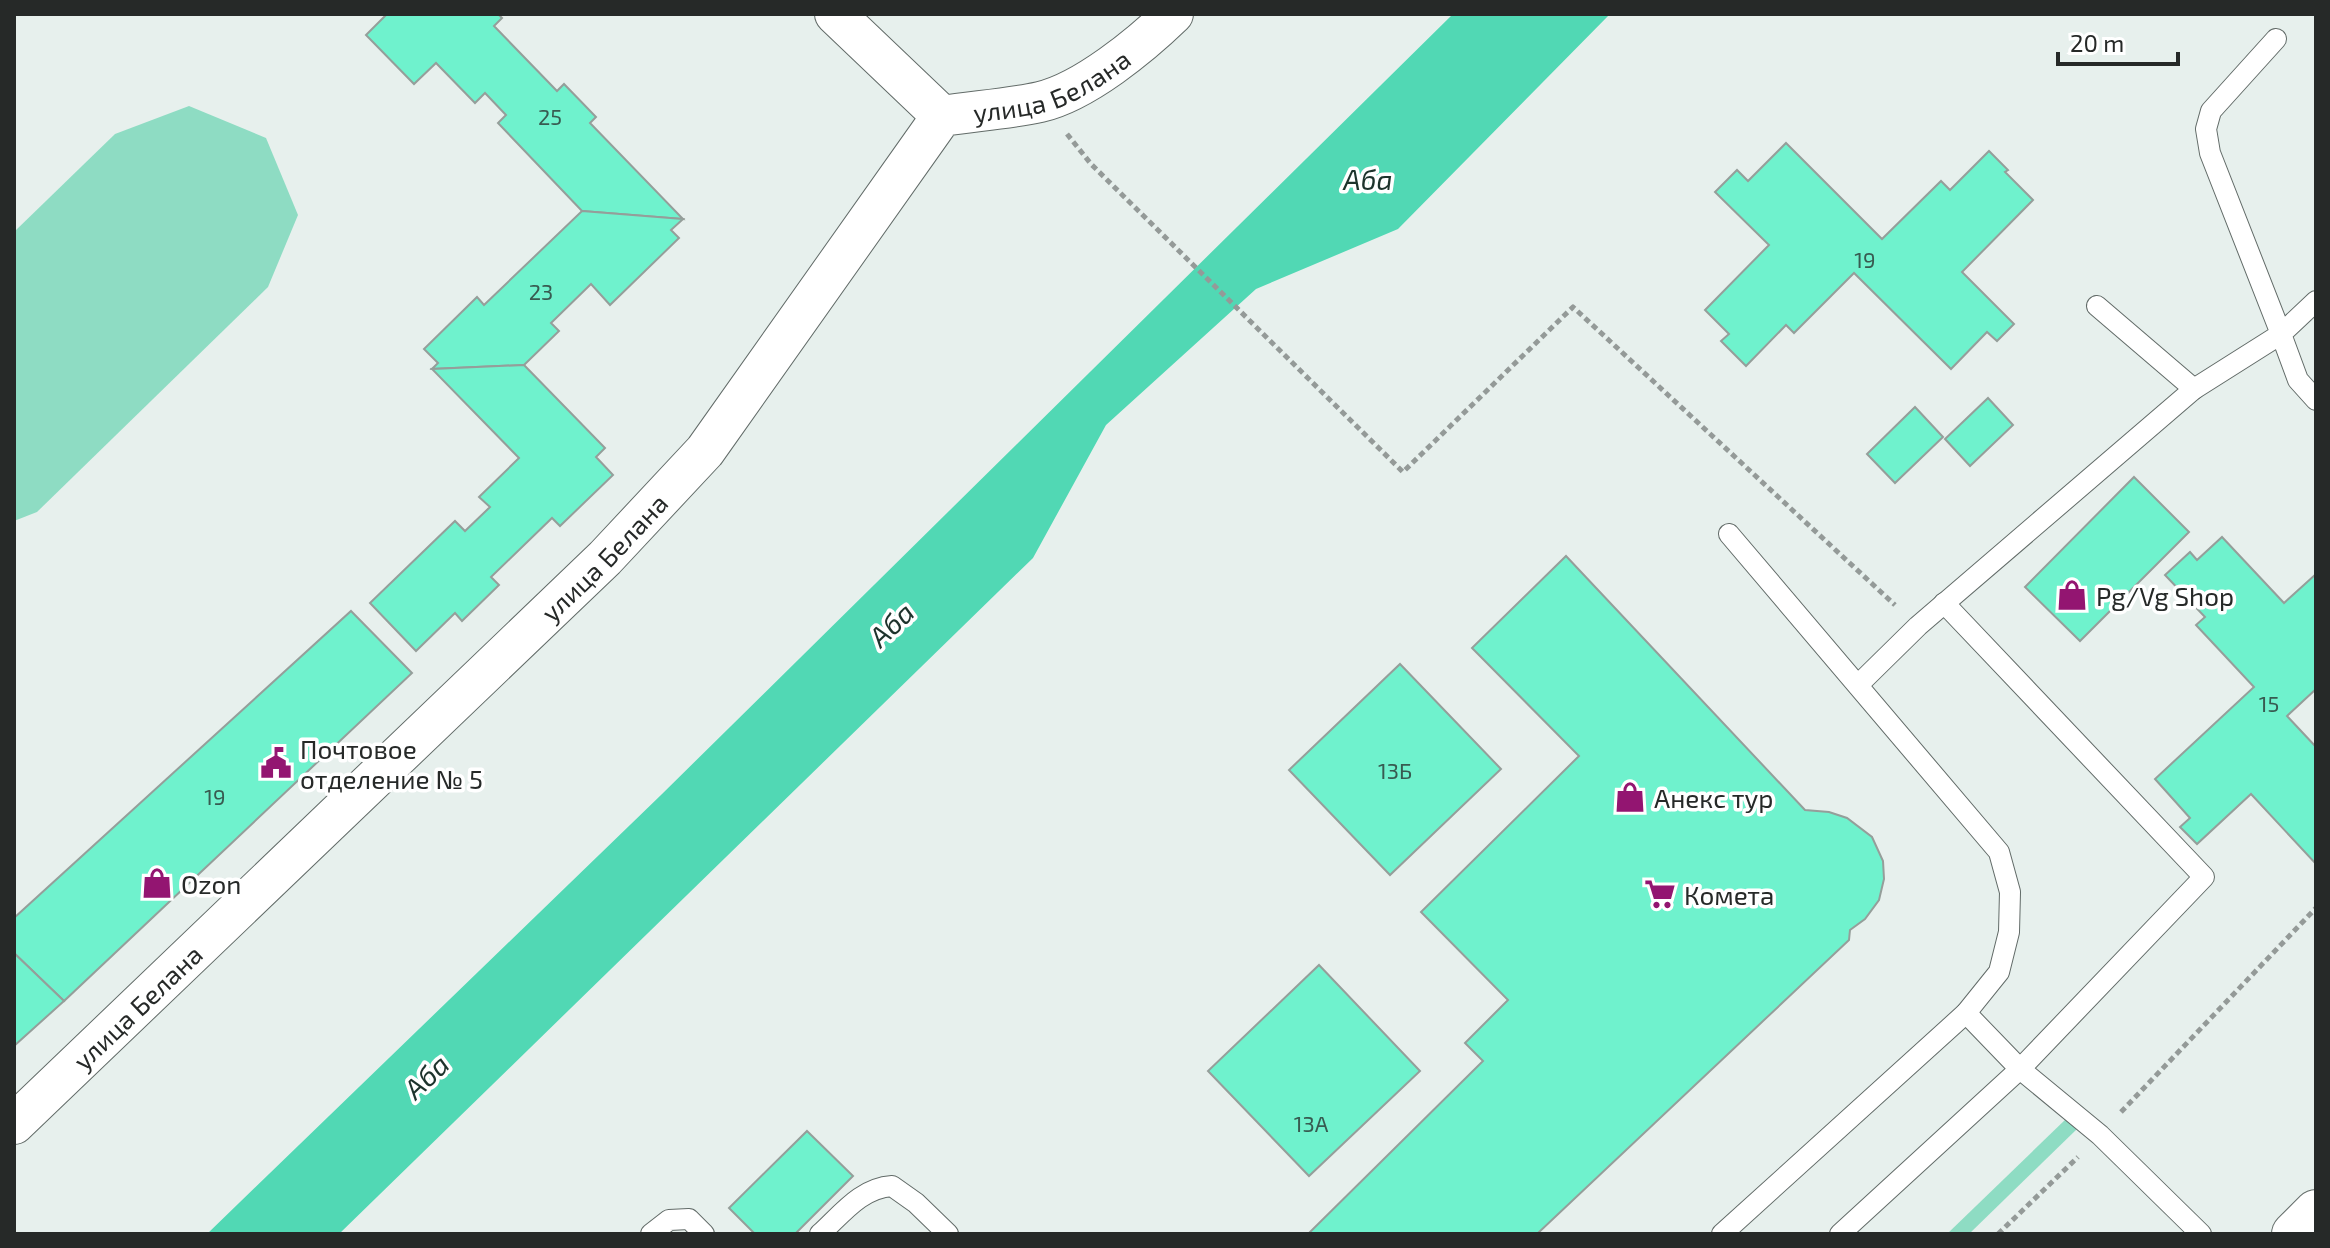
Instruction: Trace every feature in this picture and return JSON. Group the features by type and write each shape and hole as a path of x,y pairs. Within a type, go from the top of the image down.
{"main road":[{"path":"2294,1234 2316,1212"}],"street":[{"path":"835,14 942,116"},
{"name":"улица Белана","path":"14,1124 605,558 705,451 942,116 1041,102 1059,95 1105,70 1173,14"}],"lane":[{"path":"2276,39 2211,111 2206,129 2210,153 2298,380 2316,400"},
{"path":"1859,684 1944,603 2194,389 2281,334 2316,301"},
{"path":"2097,306 2194,389"},
{"path":"1722,1234 1966,1013 1999,972 2009,932 2010,892 1999,852 1729,534"},
{"path":"1840,1234 2020,1069 2204,877 1944,603"},
{"path":"1966,1013 2020,1069 2100,1135 2201,1234"},
{"path":"820,1234 874,1187 892,1186 916,1203 948,1234"},
{"path":"651,1234 669,1220 689,1219 704,1234"}],"path":[{"path":"1091,164 1403,472 1573,307 1918,626"},
{"path":"1998,1234 2100,1135 2316,908"}],"shaded area":[{"path":"189,106 266,138 298,215 268,287 37,512 14,521 14,232 115,134"},
{"path":"2067,1118 2077,1129 1969,1234 1947,1234"}],"water":[{"name":"Аба","path":"1453,14 1610,14 1398,229 1256,289 1106,425 1033,558 339,1234 207,1234 661,795"}],"building":[{"path":"387,14 498,14 502,18 494,26 557,91 564,84 596,117 590,123 683,219 582,211 498,123 506,115 485,93 475,103 436,63 414,84 366,35"},
{"path":"1786,143 1882,239 1941,181 1950,190 1989,151 2033,200 1962,272 2014,324 1997,341 1987,332 1951,369 1854,273 1794,333 1786,325 1746,366 1721,341 1729,334 1705,310 1769,245 1715,192 1737,170 1748,181"},
{"path":"582,211 683,219 671,230 679,238 610,305 591,284 551,323 559,331 524,365 432,369 438,363 424,349 477,297 484,305"},
{"path":"524,365 605,448 596,457 613,475 560,526 552,518 491,577 499,585 462,621 455,613 416,651 370,603 455,521 465,531 490,507 479,497 519,458 432,369"},
{"path":"1988,398 2013,425 1970,466 1945,439"},
{"path":"1915,407 1943,437 1895,483 1867,454"},
{"path":"2134,477 2189,532 2080,641 2025,587"},
{"path":"2222,537 2284,603 2316,574 2316,689 2287,716 2316,747 2316,864 2251,794 2197,844 2180,827 2190,818 2155,779 2254,687 2196,625 2205,617 2165,575 2190,552 2197,560"},
{"name":"Комета","path":"1566,556 1805,810 1829,812 1847,818 1872,837 1883,861 1884,879 1879,900 1865,919 1850,930 1849,940 1537,1234 1308,1234 1483,1061 1465,1043 1508,1000 1421,912 1579,756 1472,648"},
{"path":"351,611 412,673 64,1001 14,953 14,918"},
{"path":"1400,664 1501,769 1390,875 1289,770"},
{"path":"14,953 64,1001 14,1046"},
{"path":"1319,965 1420,1071 1309,1176 1208,1071"},
{"path":"807,1131 853,1176 795,1234 755,1234 729,1208"}],"place":[{"name":"Pg/Vg Shop","path":"2072,595"},
{"name":"Почтовое отделение № 5","path":"276,763"},
{"name":"Анекс тур","path":"1630,797"},
{"name":"Ozon","path":"157,883"},
{"name":"Комета","path":"1660,894"}]}
